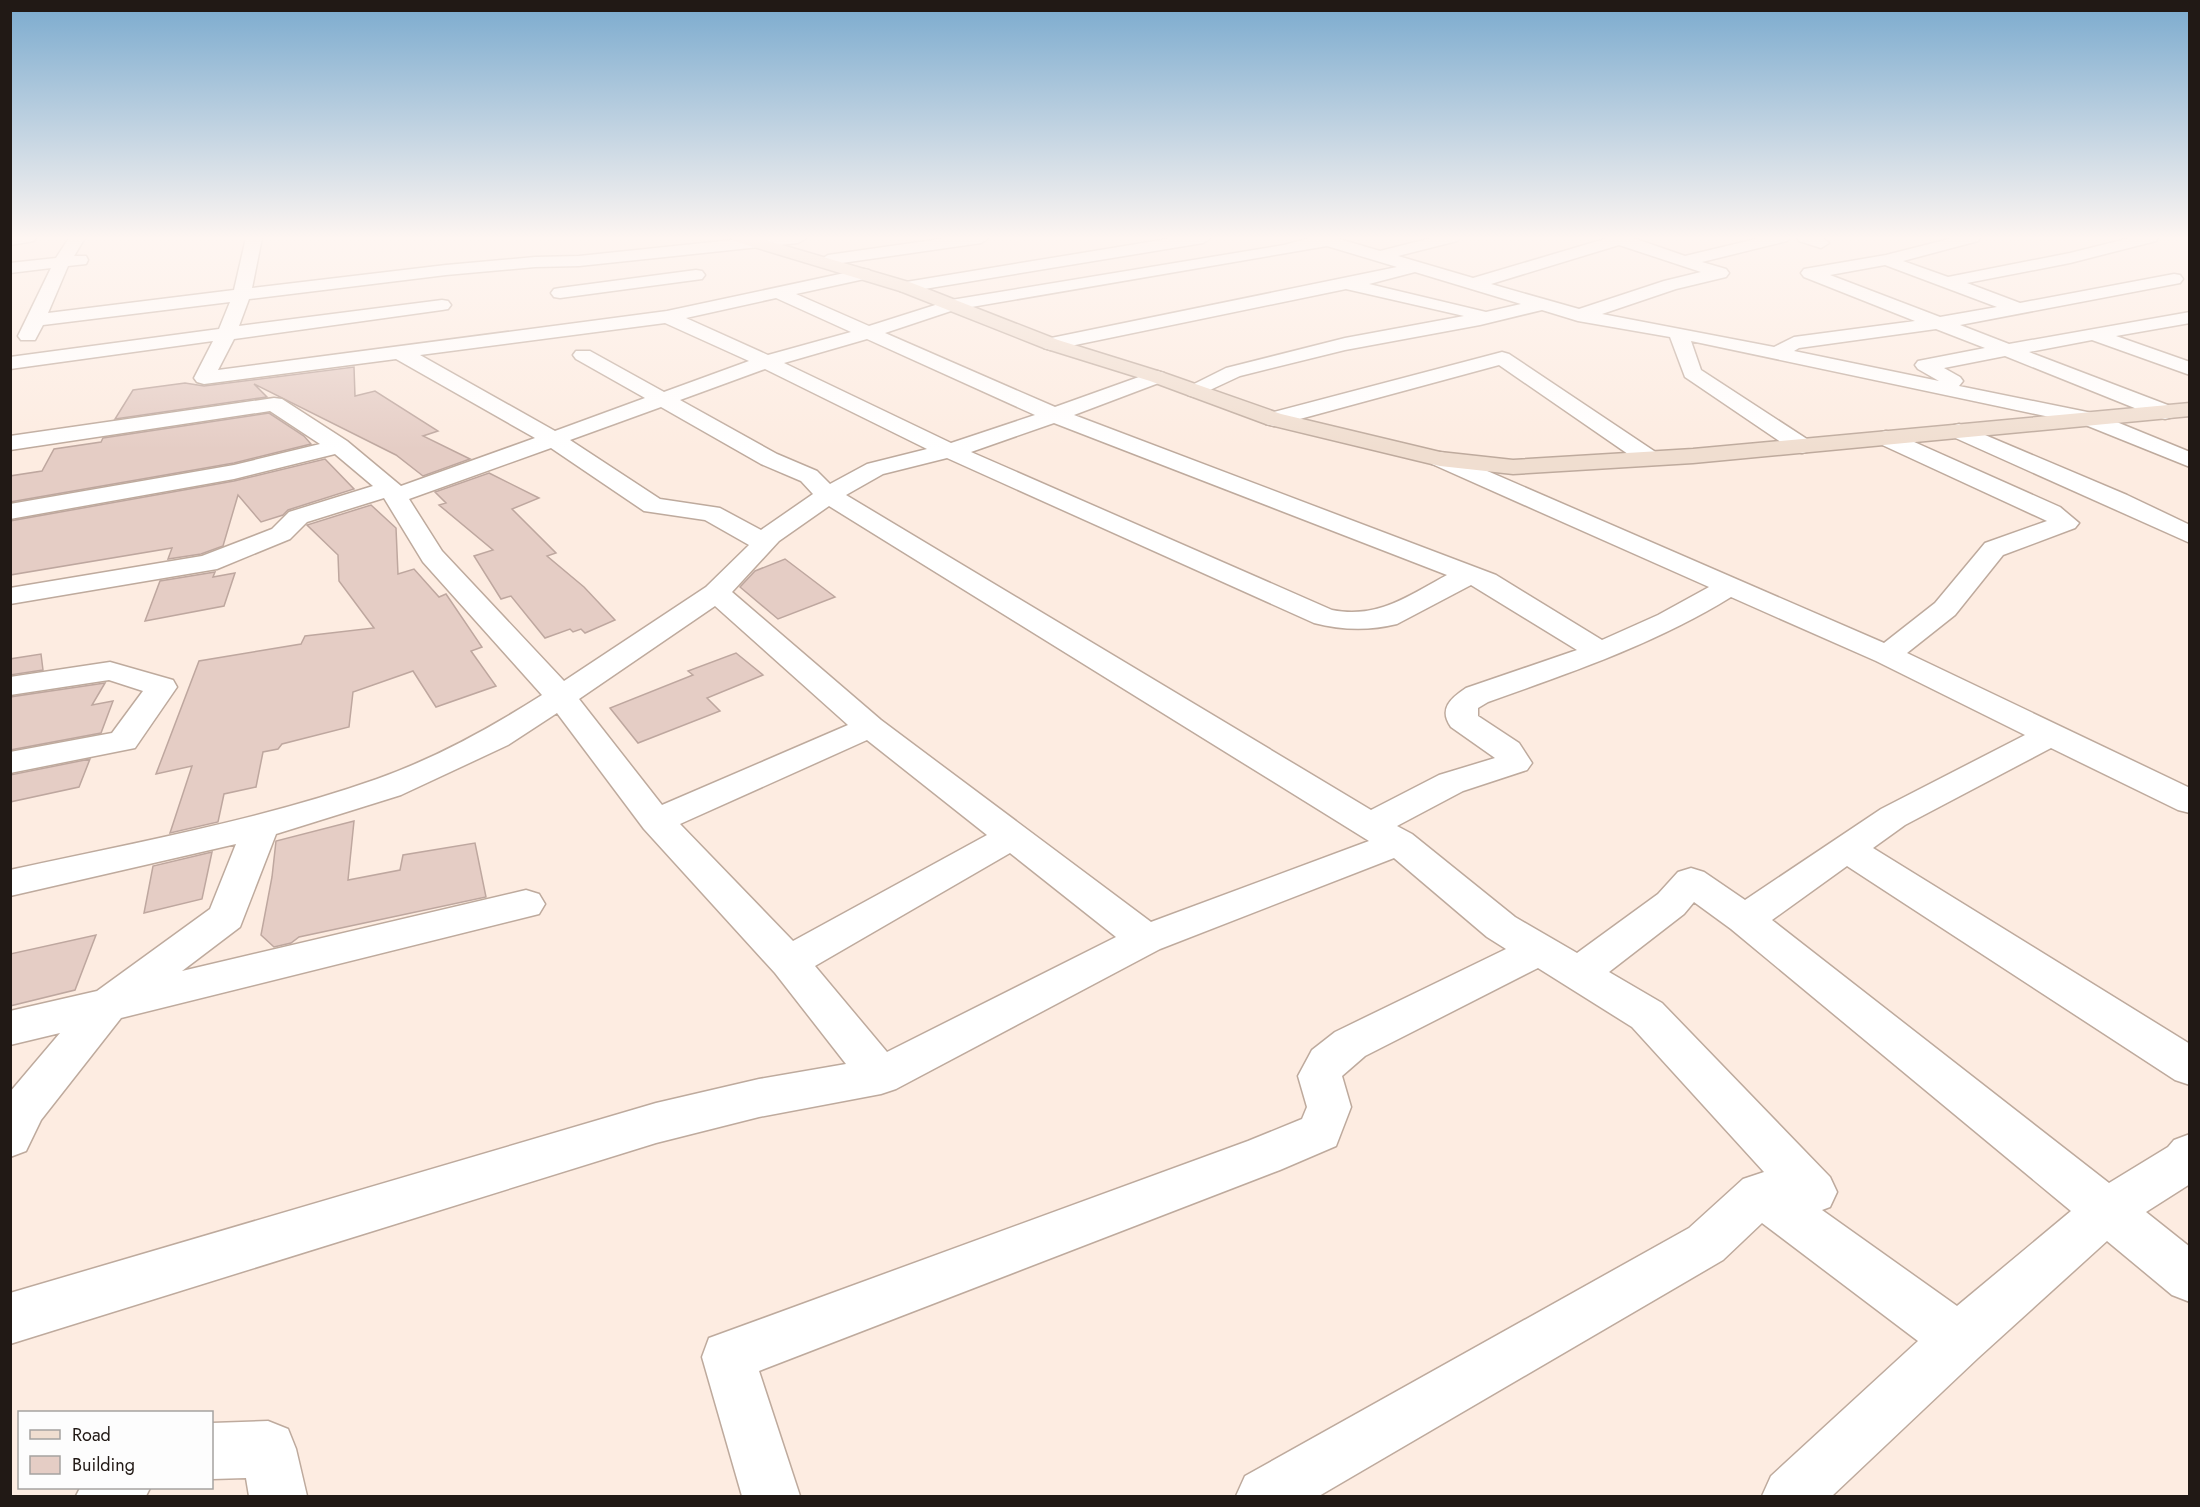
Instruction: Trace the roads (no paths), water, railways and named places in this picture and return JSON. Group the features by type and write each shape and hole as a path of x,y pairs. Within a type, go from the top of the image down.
{"main road":[{"path":"960,308 1051,344 1157,377 1274,419 1440,459 1513,467 1802,446 2190,409"}],"street":[{"path":"12,365 40,308"},
{"path":"35,320 132,308"},
{"path":"237,308 227,334 204,378 667,317 707,308"},
{"path":"12,365 417,308"},
{"path":"440,347 442,308"},
{"path":"561,308 563,331"},
{"path":"814,308 1054,415 1183,463 1256,494 1467,576 1486,581 1601,652"},
{"path":"10,596 208,564 281,534 298,517 392,492 553,439 766,362 941,308"},
{"path":"1200,308 1206,311"},
{"path":"1051,344 1219,308"},
{"path":"1452,308 1489,317"},
{"path":"1195,391 1244,369 1345,344 1524,308"},
{"path":"1556,308 1578,315 1678,333 2090,419 2190,460"},
{"path":"1578,315 1598,308"},
{"path":"1902,308 2165,412"},
{"path":"1776,353 1794,343 1940,323 2018,308"},
{"path":"2021,308 2190,369"},
{"path":"1978,395 1926,365 2090,334 2174,308"},
{"path":"667,317 948,450 1324,617 1344,621 1387,618 1467,576"},
{"path":"1678,333 1692,373 1802,446"},
{"path":"399,352 553,439 652,506 711,513 765,543"},
{"path":"583,355 769,459 809,476 828,495 1385,834 1502,927 1647,1015 1813,1192 1760,1194 1706,1244 1265,1497"},
{"path":"1274,419 1502,358 1649,458"},
{"path":"10,883 261,826 346,801 429,770 497,738 716,593 765,543 769,536 828,495 875,469 978,443 1157,377"},
{"path":"10,442 274,404 339,446 392,492 432,556 561,697 656,821 789,962 882,1076"},
{"path":"1959,431 2118,500 2190,535"},
{"path":"1887,438 2051,512 2066,523 1994,549 1945,609 1887,655"},
{"path":"10,512 234,472 339,446"},
{"path":"1440,459 1887,655 2190,802"},
{"path":"10,1318 656,1123 759,1098 882,1076 1146,939 1385,834 1451,783 1515,763 1507,750 1462,720 1462,704 1477,695 1601,652 1692,610 1728,587"},
{"path":"716,593 870,727 1146,939"},
{"path":"10,687 110,671 162,687 123,741 10,763"},
{"path":"656,821 870,727"},
{"path":"1745,919 1893,817 2052,734"},
{"path":"10,1137 25,1107 105,1007 226,917 261,826"},
{"path":"789,962 1013,836"},
{"path":"1847,849 2190,1067"},
{"path":"1578,974 1671,904 1691,881 1745,919 2190,1278"},
{"path":"10,1028 105,1007 526,903"},
{"path":"771,1497 728,1358 1264,1156 1320,1132 1329,1107 1320,1076 1327,1063 1342,1050 1539,950"},
{"path":"1791,1497 1959,1339 2108,1210 2184,1162 2190,1154"},
{"path":"1760,1194 1959,1339"},
{"path":"213,1451 268,1449 278,1497"},
{"path":"105,1497 120,1489"}]}
